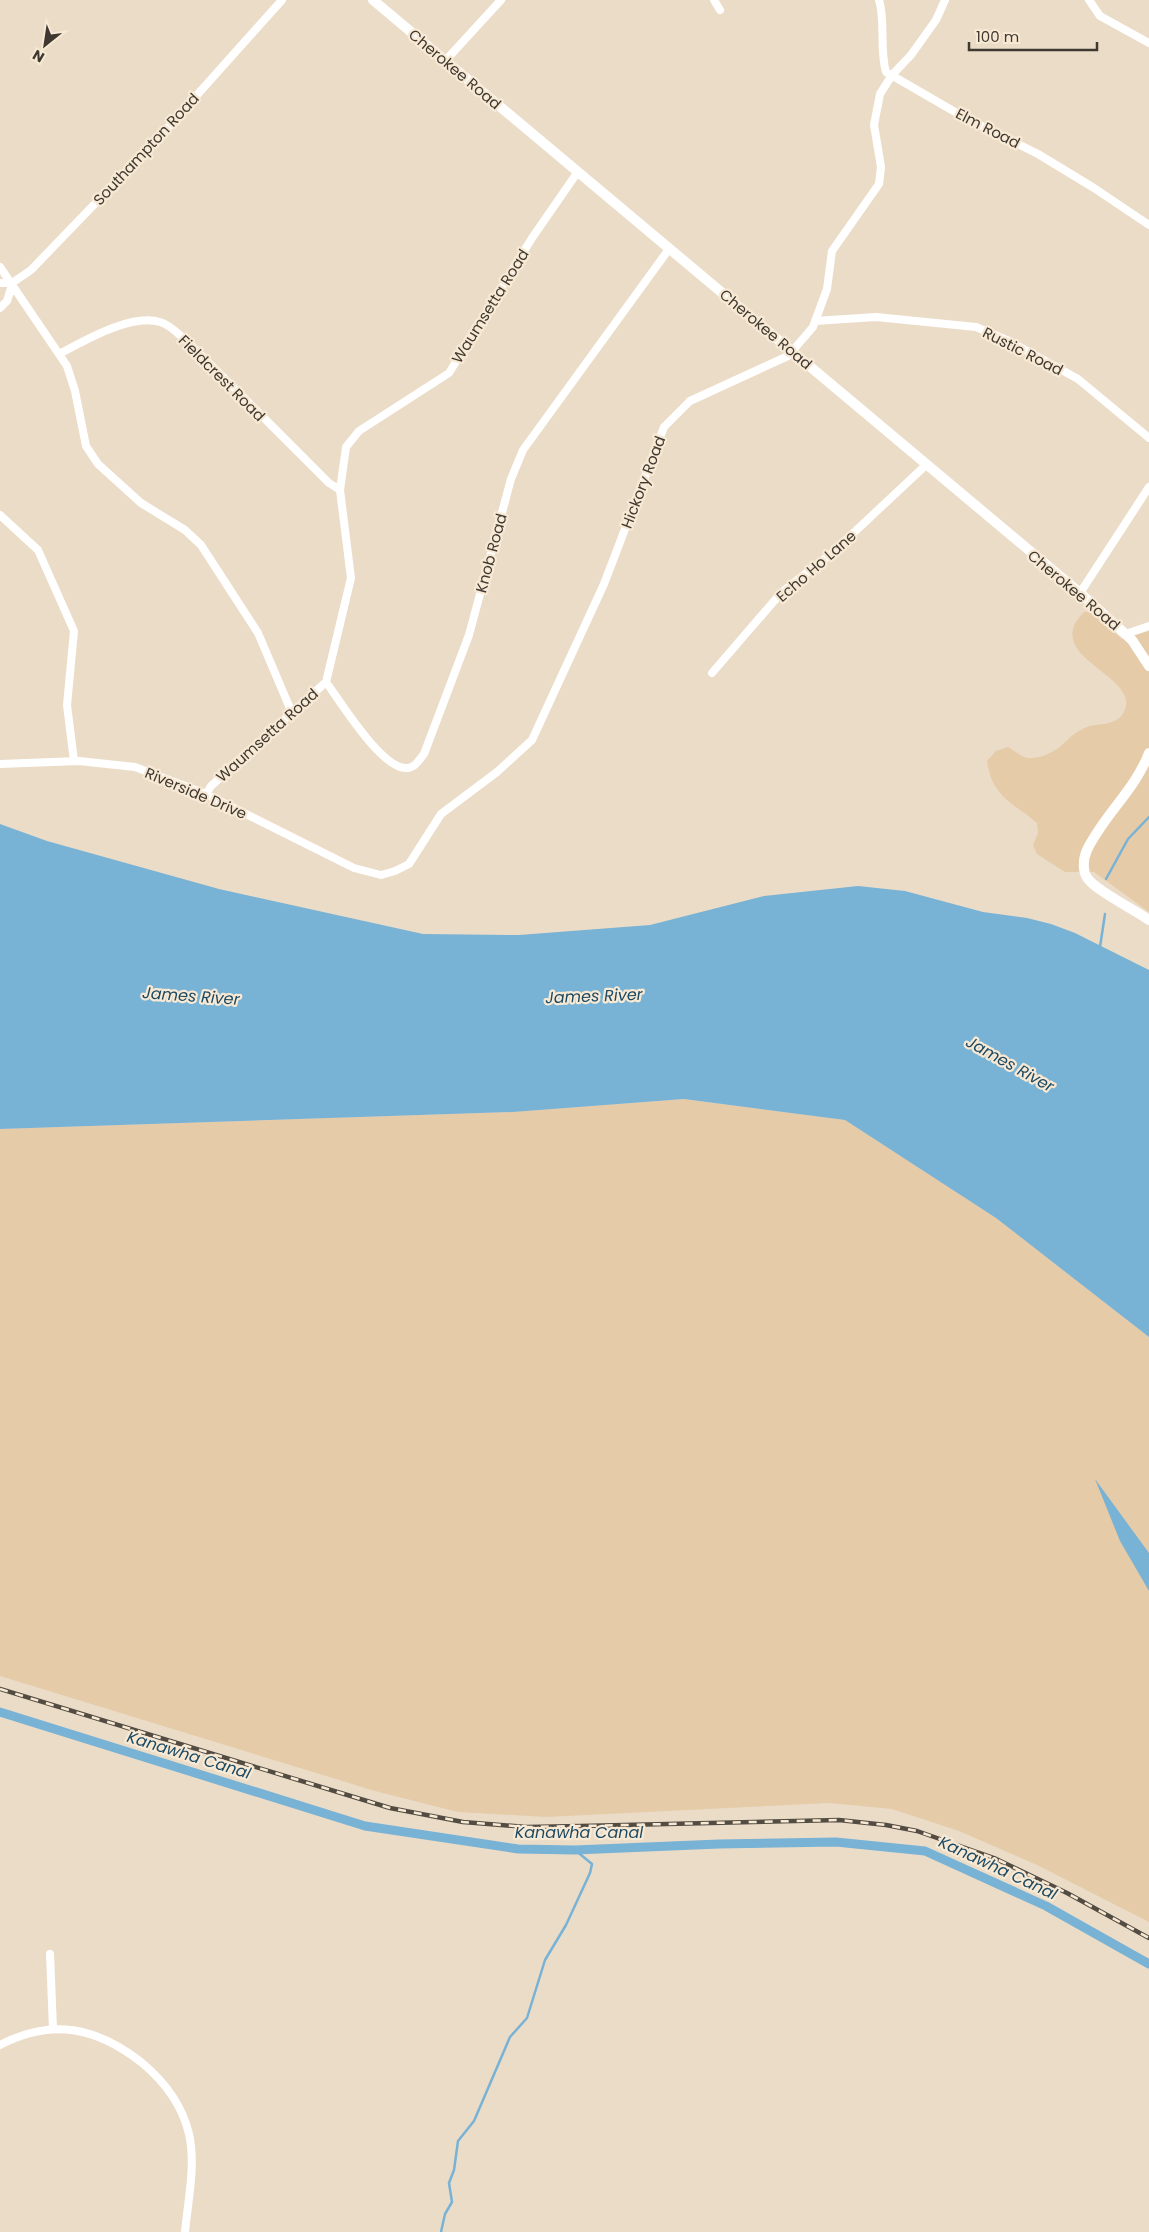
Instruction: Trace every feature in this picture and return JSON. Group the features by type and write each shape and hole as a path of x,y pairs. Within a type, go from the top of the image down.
{"street":[{"name":"Southampton Road","path":"12,284 31,270 169,127 282,0"},
{"name":"Cherokee Road","path":"373,0 669,249 793,350 1080,594 1126,634 1139,649 1149,666"},
{"path":"445,61 501,0"},
{"path":"714,0 720,10"},
{"path":"879,0 883,12 884,63 886,72 892,75"},
{"name":"Hickory Road","path":"381,875 409,864 441,814 497,772 532,740 604,584 664,427 690,401 788,356 813,327 826,289 832,251 879,184 881,167 874,126 880,94 892,75 911,55 936,20 945,0"},
{"path":"1088,0 1100,16 1149,43"},
{"name":"Elm Road","path":"892,75 962,116 1038,154 1094,188 1149,225"},
{"name":"Waumsetta Road","path":"206,794 211,786 326,682 351,578 340,490 346,447 358,431 449,373 532,238 577,172"},
{"name":"Knob Road","path":"326,682 372,745 387,760 396,767 413,767 424,754 470,635 510,479 523,450 669,249"},
{"path":"0,267 66,366 75,391 86,446 98,464 142,503 185,530 200,545 258,633 292,713"},
{"path":"0,282 12,284"},
{"path":"0,308 7,300 12,284"},
{"name":"Rustic Road","path":"815,321 876,317 976,327 1009,340 1078,379 1149,438"},
{"name":"Fieldcrest Road","path":"59,354 122,324 134,321 160,322 171,328 188,342 322,476 340,490"},
{"name":"Echo Ho Lane","path":"712,673 781,593 832,553 926,465"},
{"path":"1080,594 1149,487"},
{"path":"0,516 38,550 74,631 67,705 74,761"},
{"path":"1126,634 1149,626"},
{"path":"1149,753 1134,784 1090,845 1084,866 1085,874 1094,885 1149,920"},
{"name":"Riverside Drive","path":"0,764 74,761 135,767 206,794 354,868 381,875"},
{"path":"50,1954 53,2029"},
{"path":"0,2045 29,2033 53,2029 73,2030 93,2034 114,2043 149,2069 170,2092 181,2112 190,2145 185,2232"}],"shaded area":[{"path":"1084,612 1090,612 1122,639 1149,631 1149,912 1094,872 1065,872 1037,854 1033,845 1038,833 1037,823 998,791 993,783 987,761 996,751 1008,747 1028,758 1042,756 1055,750 1083,729 1110,723 1119,719 1122,715 1126,701 1121,689 1082,655 1074,642 1073,628"},
{"path":"684,1099 845,1120 996,1218 1149,1337 1149,1922 1037,1865 959,1831 892,1809 829,1803 546,1817 458,1812 375,1791 0,1676 0,1129 513,1112"}],"water":[{"name":"James River","path":"0,824 47,841 219,889 423,934 519,935 650,925 764,896 858,886 905,891 983,912 1027,918 1075,933 1149,970 1149,1337 996,1218 845,1120 684,1099 513,1112 0,1129"},
{"path":"1095,1479 1149,1553 1149,1591 1120,1541"}],"waterway":[{"path":"1106,879 1128,839 1149,817"},
{"path":"1100,947 1105,914"},
{"name":"Kanawha Canal","path":"0,1712 365,1826 518,1849 575,1850 719,1844 836,1842 925,1851 1046,1906 1149,1964"},
{"path":"441,2232 445,2214 452,2202 449,2183 454,2170 458,2141 474,2121 510,2037 527,2018 545,1960 566,1925 590,1873 592,1864 575,1850"}],"railway":[{"path":"0,1689 390,1808 463,1822 527,1827 839,1820 886,1825 917,1831 994,1858 1067,1893 1149,1938"}]}
